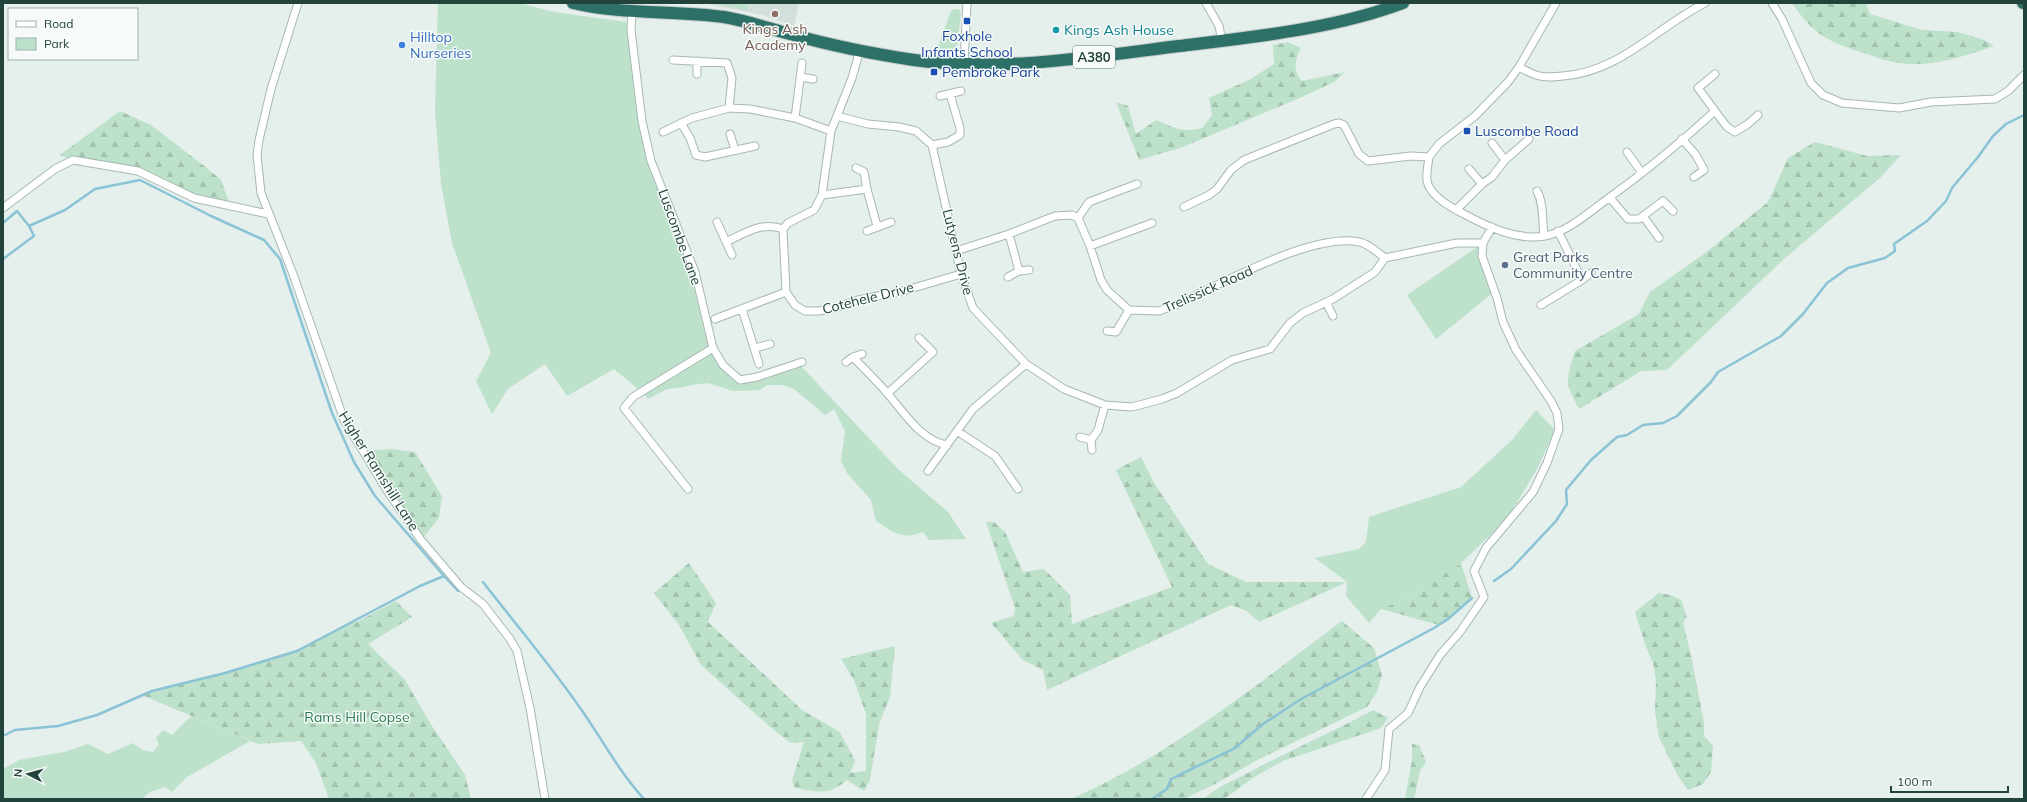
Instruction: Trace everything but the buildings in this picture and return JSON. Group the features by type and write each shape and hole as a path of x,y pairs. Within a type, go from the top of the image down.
{"highway":[{"name":"A380","path":"573,3 595,8 632,12 679,13 726,17 860,50 915,60 964,64 1029,64 1120,55 1222,41 1358,17 1403,3"}],"street":[{"name":"Higher Ramshill Lane","path":"298,3 271,89 257,154 260,193 293,274 344,420 388,492 421,540 461,587 482,604 510,639 517,651 530,708 545,799"},
{"path":"964,64 967,3"},
{"path":"1206,3 1219,26 1222,41"},
{"path":"1556,3 1519,67 1508,82 1475,116 1439,144 1429,157 1427,182 1435,195 1456,210 1498,231 1517,236 1544,236 1558,231 1575,223 1610,198 1715,112"},
{"path":"1519,67 1536,75 1556,77 1571,76 1605,66 1620,59 1680,17 1705,3"},
{"path":"1772,3 1782,19 1811,83 1823,95 1842,103 1859,106 1899,108 1931,102 1995,99 2008,91 2024,74"},
{"name":"Luscombe Lane","path":"632,12 631,30 641,113 651,161 695,272 713,348"},
{"path":"715,320 786,292 783,229 788,223 814,210 822,195 831,131 852,78 860,50"},
{"path":"673,60 727,64 732,78 729,108"},
{"path":"696,74 697,61"},
{"path":"794,118 802,63"},
{"path":"1715,74 1698,88 1727,127 1734,132 1748,124 1758,115"},
{"path":"800,77 813,79"},
{"path":"940,96 961,91"},
{"path":"837,116 868,124 899,127 916,131 932,145 948,142 960,135 960,128 950,94"},
{"path":"663,132 681,123 729,108 750,109 794,118 831,131"},
{"path":"681,123 690,138 696,154 705,157 755,146"},
{"path":"1184,207 1209,195 1217,189 1230,170 1244,160 1334,124 1339,123 1344,125 1359,154 1368,161 1411,156 1429,157"},
{"path":"730,134 735,150"},
{"path":"1456,210 1482,184 1492,177 1505,160 1529,139"},
{"path":"1682,139 1696,155 1704,170 1694,177"},
{"path":"1492,143 1505,160"},
{"name":"Lutyens Drive","path":"932,145 960,274 973,308 1026,364 1064,389 1105,405 1132,407 1162,399 1177,393 1232,360 1270,348 1290,323 1303,313 1326,302 1375,272 1385,258"},
{"path":"1627,152 1642,173"},
{"path":"3,208 55,168 73,160 138,171 194,198 268,214"},
{"path":"856,168 864,172 877,226"},
{"path":"1469,169 1482,184"},
{"path":"1078,218 1089,202 1136,184"},
{"path":"822,195 867,189"},
{"path":"1537,191 1542,200 1541,217 1544,236"},
{"path":"1610,198 1628,219 1639,219 1663,201 1673,211"},
{"path":"956,251 1009,234 1055,216 1072,215 1078,218 1090,246 1101,280 1107,290 1129,310 1116,332"},
{"path":"1643,216 1659,238"},
{"path":"717,222 732,255"},
{"path":"867,231 891,222"},
{"path":"1090,246 1152,223"},
{"path":"726,242 758,227 773,225 783,229"},
{"path":"1366,799 1385,770 1389,729 1408,713 1420,687 1440,655 1460,632 1484,597 1474,571 1486,548 1533,492 1547,463 1559,429 1556,413 1551,401 1516,350 1503,322 1497,298 1482,256 1483,243 1492,227"},
{"path":"1558,231 1582,280"},
{"path":"1009,234 1019,271"},
{"name":"Trelissick Road","path":"1129,310 1159,311 1272,261 1320,244 1340,241 1360,242 1385,258"},
{"path":"1385,258 1457,243 1483,243"},
{"path":"1008,277 1019,271 1029,270"},
{"path":"1541,305 1591,273"},
{"name":"Cotehele Drive","path":"786,292 795,305 805,311 819,311 838,307 858,300 903,291 960,274"},
{"path":"1326,302 1333,316"},
{"path":"742,309 759,364"},
{"path":"1107,331 1116,332"},
{"path":"1116,332 1120,340"},
{"path":"888,393 933,352 919,338"},
{"path":"755,348 770,344"},
{"path":"688,489 624,408 633,397 713,348 723,365 740,380 757,377 802,362"},
{"path":"846,362 853,357 862,354"},
{"path":"853,357 888,393 904,414 927,436 937,443 947,445"},
{"path":"928,471 973,409 1026,364"},
{"path":"1092,450 1090,440 1098,430 1105,405"},
{"path":"957,431 995,456 1018,489"},
{"path":"1080,437 1090,440"}],"shaded area":[{"name":"Kings Ash Academy","path":"703,3 799,3 794,26 762,15"}],"green space":[{"path":"438,3 519,3 554,12 626,22 649,162 691,274 708,346 638,389 614,369 567,396 545,364 508,389 492,414 476,381 491,353 452,243 441,184 435,111"},
{"path":"713,3 748,3 747,10"},
{"path":"1792,3 1866,3 1870,14 1922,30 1958,32 1984,40 1994,46 1945,61 1919,64 1893,62 1851,49 1822,36 1807,22"},
{"path":"954,9 960,10 961,13 957,48 952,53 936,52 951,11"},
{"path":"1288,42 1301,48 1296,61 1296,69 1302,81 1345,72 1334,82 1302,97 1183,147 1139,160 1116,102 1128,106 1136,134 1156,120 1184,130 1202,128 1212,115 1209,98 1251,79 1274,64 1273,45"},
{"path":"968,47 990,59 974,59 969,53"},
{"path":"120,111 151,125 221,180 230,205 206,201 138,171 73,160 60,155"},
{"path":"1815,142 1867,156 1901,155 1881,177 1785,258 1667,370 1641,371 1579,409 1571,392 1568,381 1568,375 1575,351 1639,314 1650,292 1705,253 1768,202 1788,158"},
{"path":"1483,243 1483,256 1495,291 1436,339 1407,295"},
{"path":"712,350 738,382 759,379 800,365 898,469 948,512 966,539 929,540 923,532 909,535 898,534 876,521 871,500 847,473 841,461 845,431 834,409 825,415 794,389 782,385 767,385 760,390 733,391 708,383 667,389 648,399 643,394"},
{"path":"1536,410 1555,430 1537,469 1507,519 1461,563 1410,597 1381,609 1369,623 1346,596 1347,582 1315,558 1359,549 1366,542 1369,517 1461,487 1512,440"},
{"path":"391,449 415,452 442,496 439,518 421,540 364,451"},
{"path":"1141,457 1154,483 1208,564 1246,582 1347,582 1259,622 1247,611 1231,605 1047,690 1043,670 1023,660 991,623 1014,616 1015,608 986,522 994,522 1005,532 1023,572 1044,569 1070,595 1072,624 1172,587 1116,470"},
{"path":"689,563 716,603 708,622 802,710 840,732 855,761 850,773 866,771 866,714 854,680 841,659 895,646 890,697 879,724 870,780 864,791 847,780 834,789 822,792 795,788 792,781 804,742 791,743 770,727 701,665 679,625 654,593"},
{"path":"1461,563 1472,598 1439,625 1381,609 1410,597"},
{"path":"1659,593 1671,595 1681,600 1687,617 1683,623 1691,655 1704,723 1704,736 1713,746 1711,772 1703,784 1688,790 1678,776 1659,737 1655,712 1656,680 1653,663 1646,647 1635,612"},
{"name":"Rams Hill Copse","path":"396,601 412,617 368,644 405,680 430,723 465,775 471,799 329,799 316,763 301,741 258,744 142,695 152,691 225,673 297,651"},
{"path":"1342,621 1374,648 1382,675 1377,692 1367,707 1261,758 1217,783 1184,799 1071,799 1143,762 1212,718"},
{"path":"1373,710 1388,718 1381,728 1283,761 1256,776 1224,799 1204,799 1213,791 1224,785"},
{"path":"191,716 250,741 187,777 172,792 165,787 150,792 142,799 3,799 3,769 19,760 64,752 88,744 108,754 133,743 142,750 153,752 159,745 156,738 163,730 172,735"},
{"path":"1412,744 1419,745 1426,762 1420,771 1414,799 1405,799 1412,760"}],"waterway":[{"path":"1494,581 1511,569 1556,521 1567,504 1566,490 1591,460 1617,437 1627,435 1643,425 1663,423 1677,416 1711,382 1718,372 1781,336 1803,314 1827,283 1848,268 1885,258 1895,251 1894,244 1927,221 1946,201 1952,188 1978,157 1993,136 2006,124 2024,115"},
{"path":"3,259 34,236 29,226 65,210 95,189 140,180 211,216 264,240 280,259 332,413 354,462 375,496 444,576"},
{"path":"3,223 17,211 29,226"},
{"path":"3,736 15,730 58,726 97,715 152,691 225,673 297,651 420,586 444,576 458,591"},
{"path":"483,582 561,681 620,769 644,799"},
{"path":"1152,799 1167,789 1171,779 1235,748 1263,724 1301,699 1434,628 1448,619 1472,598"}],"place":[{"name":"Kings Ash Academy","path":"775,14"},
{"name":"Foxhole Infants School","path":"967,21"},
{"name":"Kings Ash House","path":"1056,30"},
{"name":"Hilltop Nurseries","path":"402,45"},
{"name":"Pembroke Park","path":"934,72"},
{"name":"Luscombe Road","path":"1467,131"},
{"name":"Great Parks Community Centre","path":"1505,265"}]}
